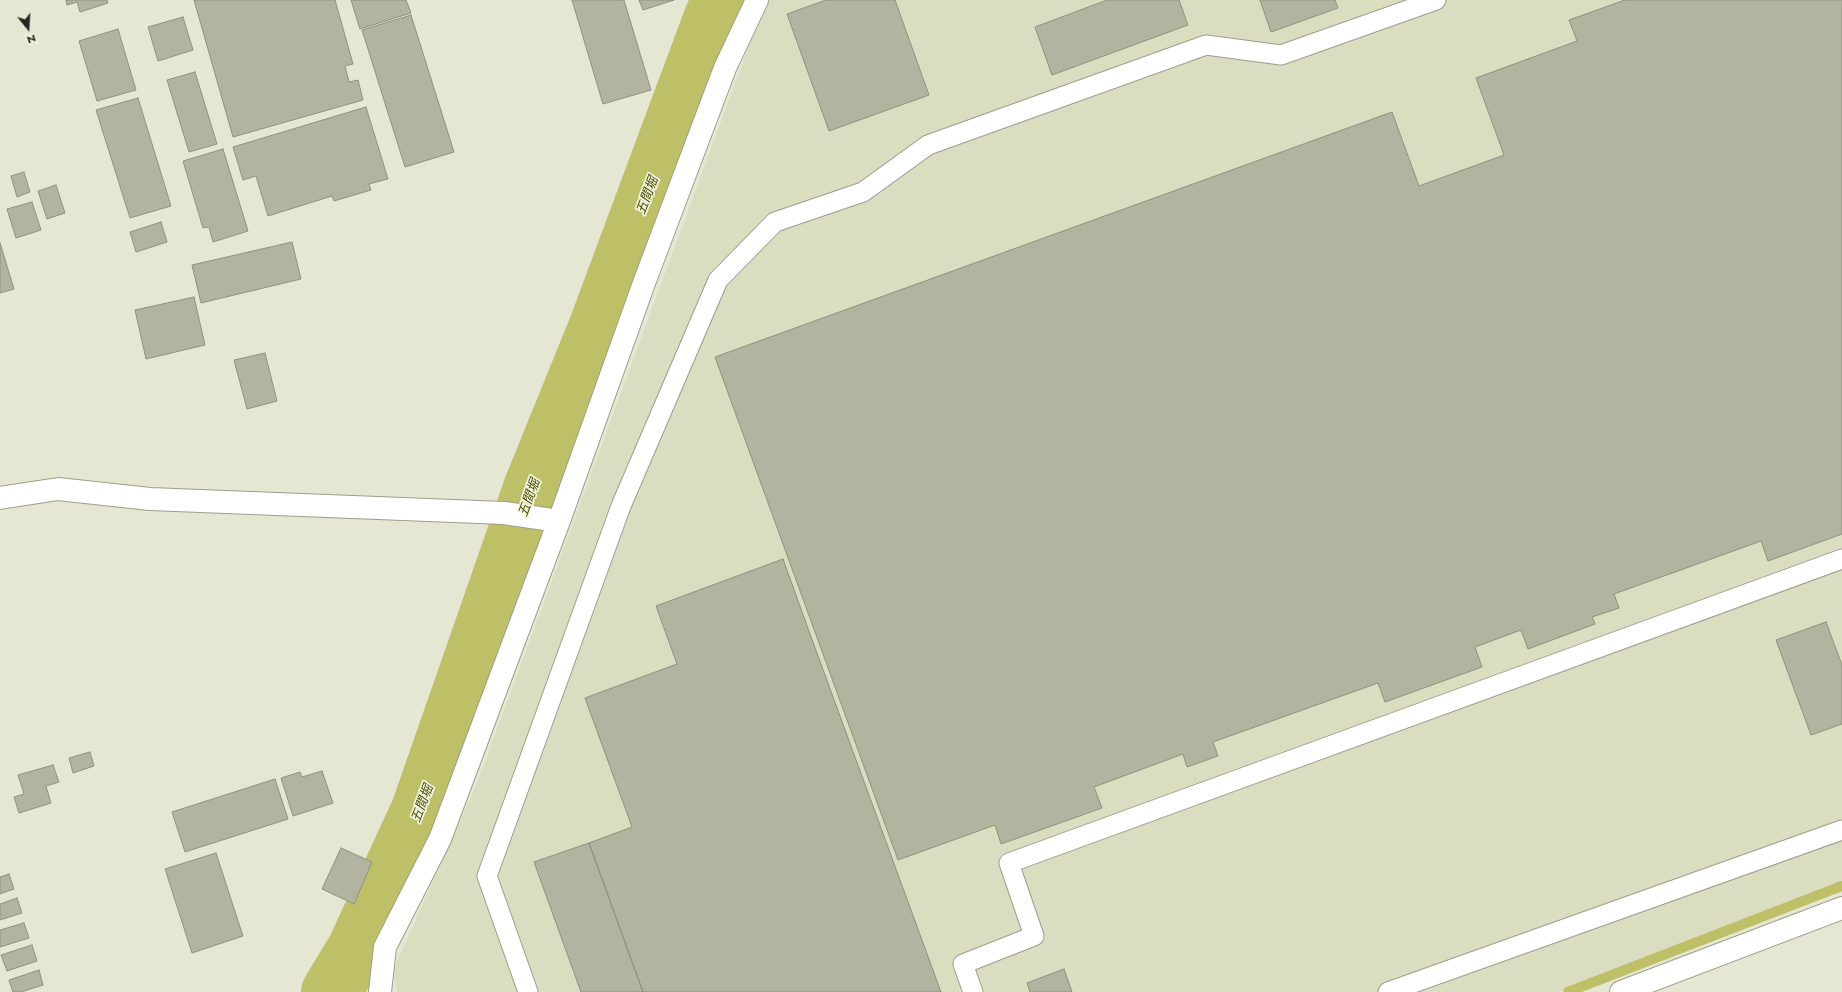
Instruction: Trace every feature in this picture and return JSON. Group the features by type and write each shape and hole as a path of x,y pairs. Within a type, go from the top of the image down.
{"street":[{"path":"380,992 385,947 440,839 559,521 644,283 725,68 757,0"},
{"path":"0,498 58,489 150,499 504,512 559,521"},
{"path":"1621,992 1842,908"}],"lane":[{"path":"528,992 487,876 621,506 718,280 776,222 863,192 928,145 1206,45 1281,55 1436,0"},
{"path":"973,992 963,964 1034,936 1009,863 1842,559"},
{"path":"1388,992 1842,830"}],"shaded area":[{"path":"770,0 1842,0 1842,883 1560,992 398,992 395,984 394,968 479,778 751,40"}],"building":[{"path":"66,0 107,0 108,3 80,12 77,2 67,5"},
{"path":"194,0 335,0 353,64 345,66 349,82 358,80 363,100 233,137"},
{"path":"351,0 406,0 411,13 360,29"},
{"path":"572,0 624,0 651,90 603,104"},
{"path":"639,0 674,0 643,10"},
{"path":"826,0 895,0 929,95 829,131 787,14"},
{"path":"1107,0 1179,0 1188,25 1052,75 1035,27"},
{"path":"1260,0 1335,0 1338,8 1271,32"},
{"path":"1625,0 1842,0 1842,534 1768,561 1761,541 1614,594 1619,608 1592,617 1595,624 1528,649 1521,630 1475,647 1482,667 1385,702 1378,683 1213,742 1218,756 1187,767 1183,754 1094,787 1102,808 1001,844 995,825 898,860 715,357 1392,112 1419,186 1504,155 1476,78 1577,41 1569,20"},
{"path":"411,15 454,152 405,167 362,30"},
{"path":"183,17 193,50 158,61 148,27"},
{"path":"118,29 136,90 97,101 79,41"},
{"path":"195,72 217,144 189,152 167,80"},
{"path":"138,98 171,206 130,218 96,110"},
{"path":"366,107 388,179 369,184 371,190 334,201 332,196 268,216 256,176 243,180 233,147"},
{"path":"223,149 248,231 213,242 209,227 203,228 183,161"},
{"path":"24,172 30,192 17,197 11,176"},
{"path":"56,185 65,213 47,219 38,191"},
{"path":"32,202 41,230 16,238 7,209"},
{"path":"161,222 167,242 136,252 130,232"},
{"path":"292,242 301,279 201,303 192,265"},
{"path":"0,243 14,289 0,293"},
{"path":"194,297 205,345 146,359 135,310"},
{"path":"265,353 277,401 247,409 234,360"},
{"path":"783,559 941,992 643,992 589,843 632,827 585,698 677,664 656,606"},
{"path":"1826,622 1842,665 1842,724 1811,735 1776,640"},
{"path":"90,752 94,766 73,773 69,758"},
{"path":"53,765 59,782 46,786 51,803 19,813 14,797 24,794 18,775"},
{"path":"322,771 333,803 293,816 281,778 300,772 302,777"},
{"path":"275,779 288,819 185,852 172,812"},
{"path":"589,843 643,992 581,992 534,862"},
{"path":"341,848 372,862 354,904 322,889"},
{"path":"216,853 243,936 192,953 165,869"},
{"path":"9,874 14,889 0,894 0,877"},
{"path":"17,898 22,913 0,920 0,904"},
{"path":"24,923 29,938 0,947 0,930"},
{"path":"32,945 37,961 7,971 1,955"},
{"path":"1064,969 1072,992 1030,992 1027,983"},
{"path":"39,970 43,985 21,992 13,992 9,980"}],"waterway":[{"name":"五間堀","path":"331,992 357,949 421,810 534,486 599,326 714,17 722,0"},
{"path":"1568,992 1842,886"},
{"path":"356,992 353,970 357,949"}]}
